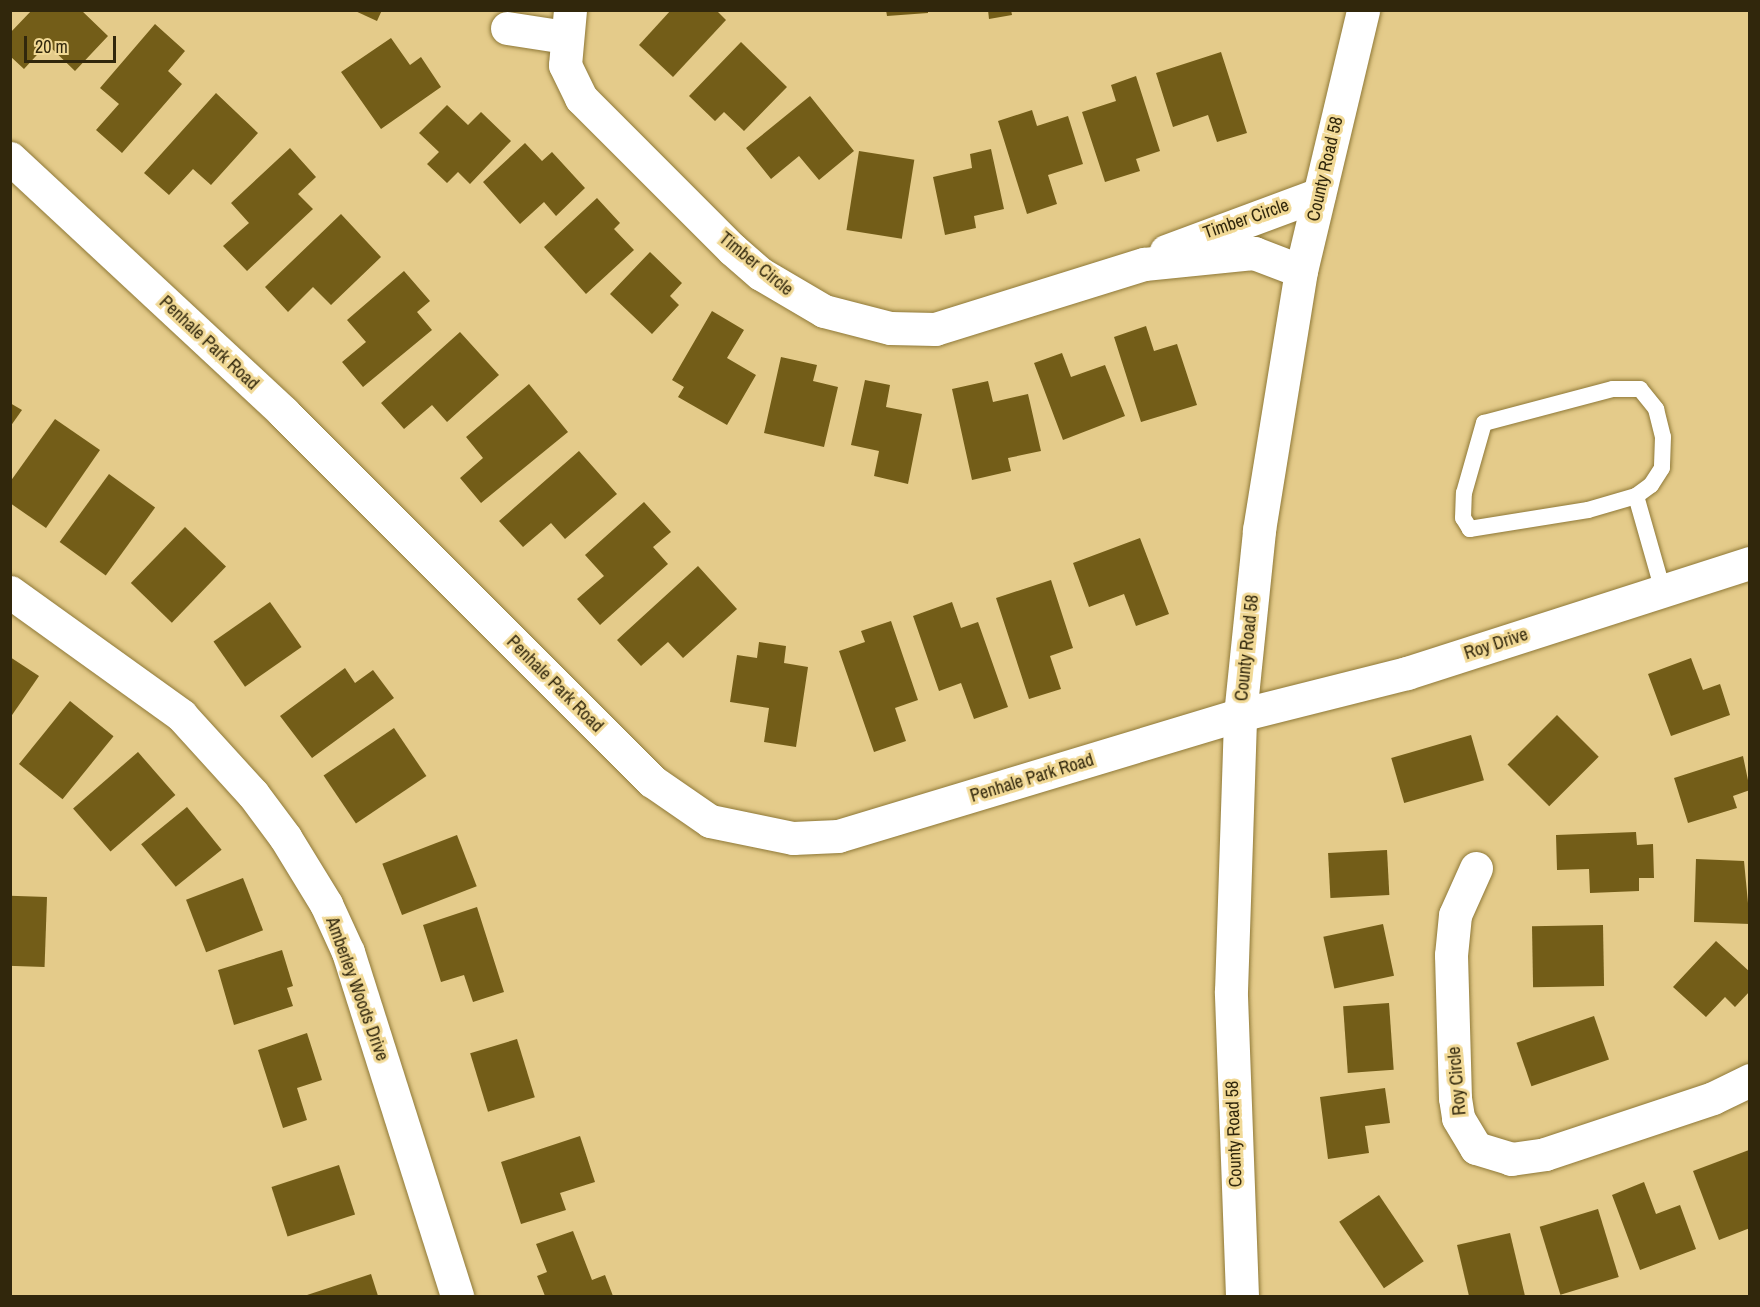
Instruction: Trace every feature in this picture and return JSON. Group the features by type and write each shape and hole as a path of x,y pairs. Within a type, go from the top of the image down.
{"street":[{"name":"County Road 58","path":"1242,1296 1231,991 1240,716 1259,530 1302,270 1363,10"},
{"name":"Timber Circle","path":"507,28 567,24 569,81 580,98 732,249 771,280 824,311 890,328 935,329 1144,264 1254,253 1302,270"},
{"name":"Penhale Park Road","path":"10,158 283,412 652,781 710,821 793,838 838,836 1240,716"},
{"name":"Timber Circle","path":"1144,264 1182,242 1319,194"},
{"name":"Roy Drive","path":"1240,716 1407,673 1663,591 1749,566"},
{"name":"Amberley Woods Drive","path":"10,592 181,715 253,794 285,837 326,904 348,952 457,1296"},
{"name":"Roy Circle","path":"1476,868 1455,915 1451,955 1455,1098 1462,1128 1476,1148 1511,1159 1545,1154 1713,1098 1749,1080"}],"lane":[{"path":"1613,389 1641,389 1656,409 1663,437 1662,468 1636,496 1478,530 1470,529 1463,518 1471,457 1484,423 1613,389"},
{"path":"1636,496 1663,591"}],"building":[{"path":"32,10 81,10 108,36 75,71 47,44 24,69 10,56 10,33"},
{"path":"353,10 382,10 377,21"},
{"path":"671,10 716,10 726,20 673,77 639,45"},
{"path":"886,10 928,10 928,13 887,16"},
{"path":"988,10 1011,10 1012,15 989,19"},
{"path":"155,24 185,51 168,71 182,84 122,153 96,130 119,104 100,88"},
{"path":"391,38 410,65 421,57 441,87 381,129 341,72"},
{"path":"741,42 787,87 744,131 724,112 715,121 689,96"},
{"path":"1221,52 1247,133 1217,142 1208,115 1173,127 1156,73"},
{"path":"1136,76 1160,151 1136,159 1140,171 1105,182 1082,112 1116,101 1111,85"},
{"path":"216,93 258,133 211,185 193,169 169,195 144,173"},
{"path":"810,96 854,151 819,180 799,156 771,179 746,148"},
{"path":"447,105 468,125 481,112 511,141 470,184 458,172 447,183 427,164 439,152 419,133"},
{"path":"1032,110 1037,126 1068,116 1083,164 1048,175 1057,204 1027,214 998,121"},
{"path":"525,143 542,161 552,152 585,188 556,216 544,202 520,224 483,182"},
{"path":"290,148 316,177 298,194 313,209 247,271 223,246 249,223 231,203"},
{"path":"991,149 1004,209 974,216 976,228 945,235 933,177 972,168 970,154"},
{"path":"859,151 914,160 902,239 846,230"},
{"path":"597,198 620,223 614,229 634,250 586,294 544,247"},
{"path":"341,214 381,257 331,305 313,287 288,312 265,287"},
{"path":"650,252 682,283 670,296 679,305 652,334 610,294"},
{"path":"404,271 430,301 417,312 432,330 363,387 342,362 366,342 347,320"},
{"path":"712,311 744,330 727,358 756,375 727,425 678,397 684,387 672,380"},
{"path":"1146,326 1154,351 1177,344 1197,405 1141,422 1114,337"},
{"path":"460,332 499,375 447,422 432,405 404,429 381,403"},
{"path":"1062,353 1071,377 1105,365 1125,416 1063,440 1034,363"},
{"path":"781,357 817,365 813,381 838,387 824,447 764,433"},
{"path":"865,380 890,385 886,407 922,414 908,484 874,476 879,451 851,445"},
{"path":"988,381 993,402 1028,394 1041,451 1008,458 1011,471 972,480 952,389"},
{"path":"529,384 568,432 481,503 460,478 483,458 466,437"},
{"path":"10,403 22,410 10,427"},
{"path":"55,419 100,450 46,528 10,503 10,482"},
{"path":"579,451 617,494 565,539 551,523 523,547 499,521"},
{"path":"109,474 155,508 106,575 60,542"},
{"path":"644,502 671,532 653,547 668,564 600,625 577,599 604,576 585,555"},
{"path":"185,527 226,567 172,623 131,583"},
{"path":"1140,538 1169,614 1136,626 1124,594 1089,607 1073,563"},
{"path":"698,566 737,609 683,658 668,642 641,666 617,640"},
{"path":"1051,580 1073,648 1050,656 1061,689 1029,699 996,598"},
{"path":"270,602 302,647 245,687 213,642"},
{"path":"952,602 961,628 978,622 1008,707 974,719 961,683 939,691 913,616"},
{"path":"891,621 918,700 895,708 906,741 874,752 839,651 865,642 861,631"},
{"path":"759,642 786,646 784,663 808,667 796,747 764,742 769,708 730,702 737,655 757,658"},
{"path":"10,657 39,676 10,718"},
{"path":"1691,658 1703,690 1720,684 1730,715 1671,736 1648,674"},
{"path":"345,668 355,683 373,670 394,698 312,758 280,716"},
{"path":"70,701 114,736 63,799 19,764"},
{"path":"1557,715 1599,757 1549,806 1508,764"},
{"path":"394,728 426,776 356,824 324,776"},
{"path":"1471,735 1484,780 1404,803 1391,758"},
{"path":"138,752 175,795 110,851 73,808"},
{"path":"1743,756 1750,790 1733,796 1737,808 1688,823 1674,778"},
{"path":"187,807 222,850 176,887 141,844"},
{"path":"1636,832 1637,845 1653,844 1654,878 1639,878 1639,891 1590,893 1589,869 1557,870 1556,835"},
{"path":"457,835 477,886 402,915 382,864"},
{"path":"1387,850 1389,895 1330,898 1328,853"},
{"path":"1696,859 1744,861 1750,924 1694,922"},
{"path":"243,878 263,930 206,952 186,900"},
{"path":"10,896 47,897 45,967 10,966"},
{"path":"477,907 504,992 473,1002 464,975 441,982 423,925"},
{"path":"1383,924 1394,976 1334,989 1323,937"},
{"path":"1603,925 1604,986 1533,987 1532,926"},
{"path":"1716,941 1750,972 1750,991 1735,1007 1725,997 1706,1017 1673,987"},
{"path":"282,950 293,986 287,988 293,1006 234,1025 218,970"},
{"path":"1389,1003 1394,1070 1348,1073 1343,1006"},
{"path":"1594,1016 1609,1059 1531,1086 1516,1043"},
{"path":"307,1033 322,1080 297,1088 307,1120 283,1128 258,1050"},
{"path":"517,1039 535,1097 488,1112 470,1053"},
{"path":"1385,1088 1390,1123 1365,1126 1369,1153 1328,1159 1320,1097"},
{"path":"580,1136 595,1182 560,1193 566,1210 521,1224 501,1162"},
{"path":"1749,1150 1750,1228 1719,1240 1693,1171"},
{"path":"339,1165 355,1214 288,1236 271,1187"},
{"path":"1644,1182 1656,1214 1680,1205 1696,1249 1640,1270 1612,1195"},
{"path":"1379,1195 1424,1261 1384,1288 1339,1222"},
{"path":"1598,1209 1619,1277 1560,1295 1540,1227"},
{"path":"573,1231 592,1280 605,1275 613,1296 545,1296 537,1276 547,1272 536,1244"},
{"path":"1510,1233 1525,1296 1469,1296 1457,1245"},
{"path":"371,1274 378,1296 304,1296"}]}
